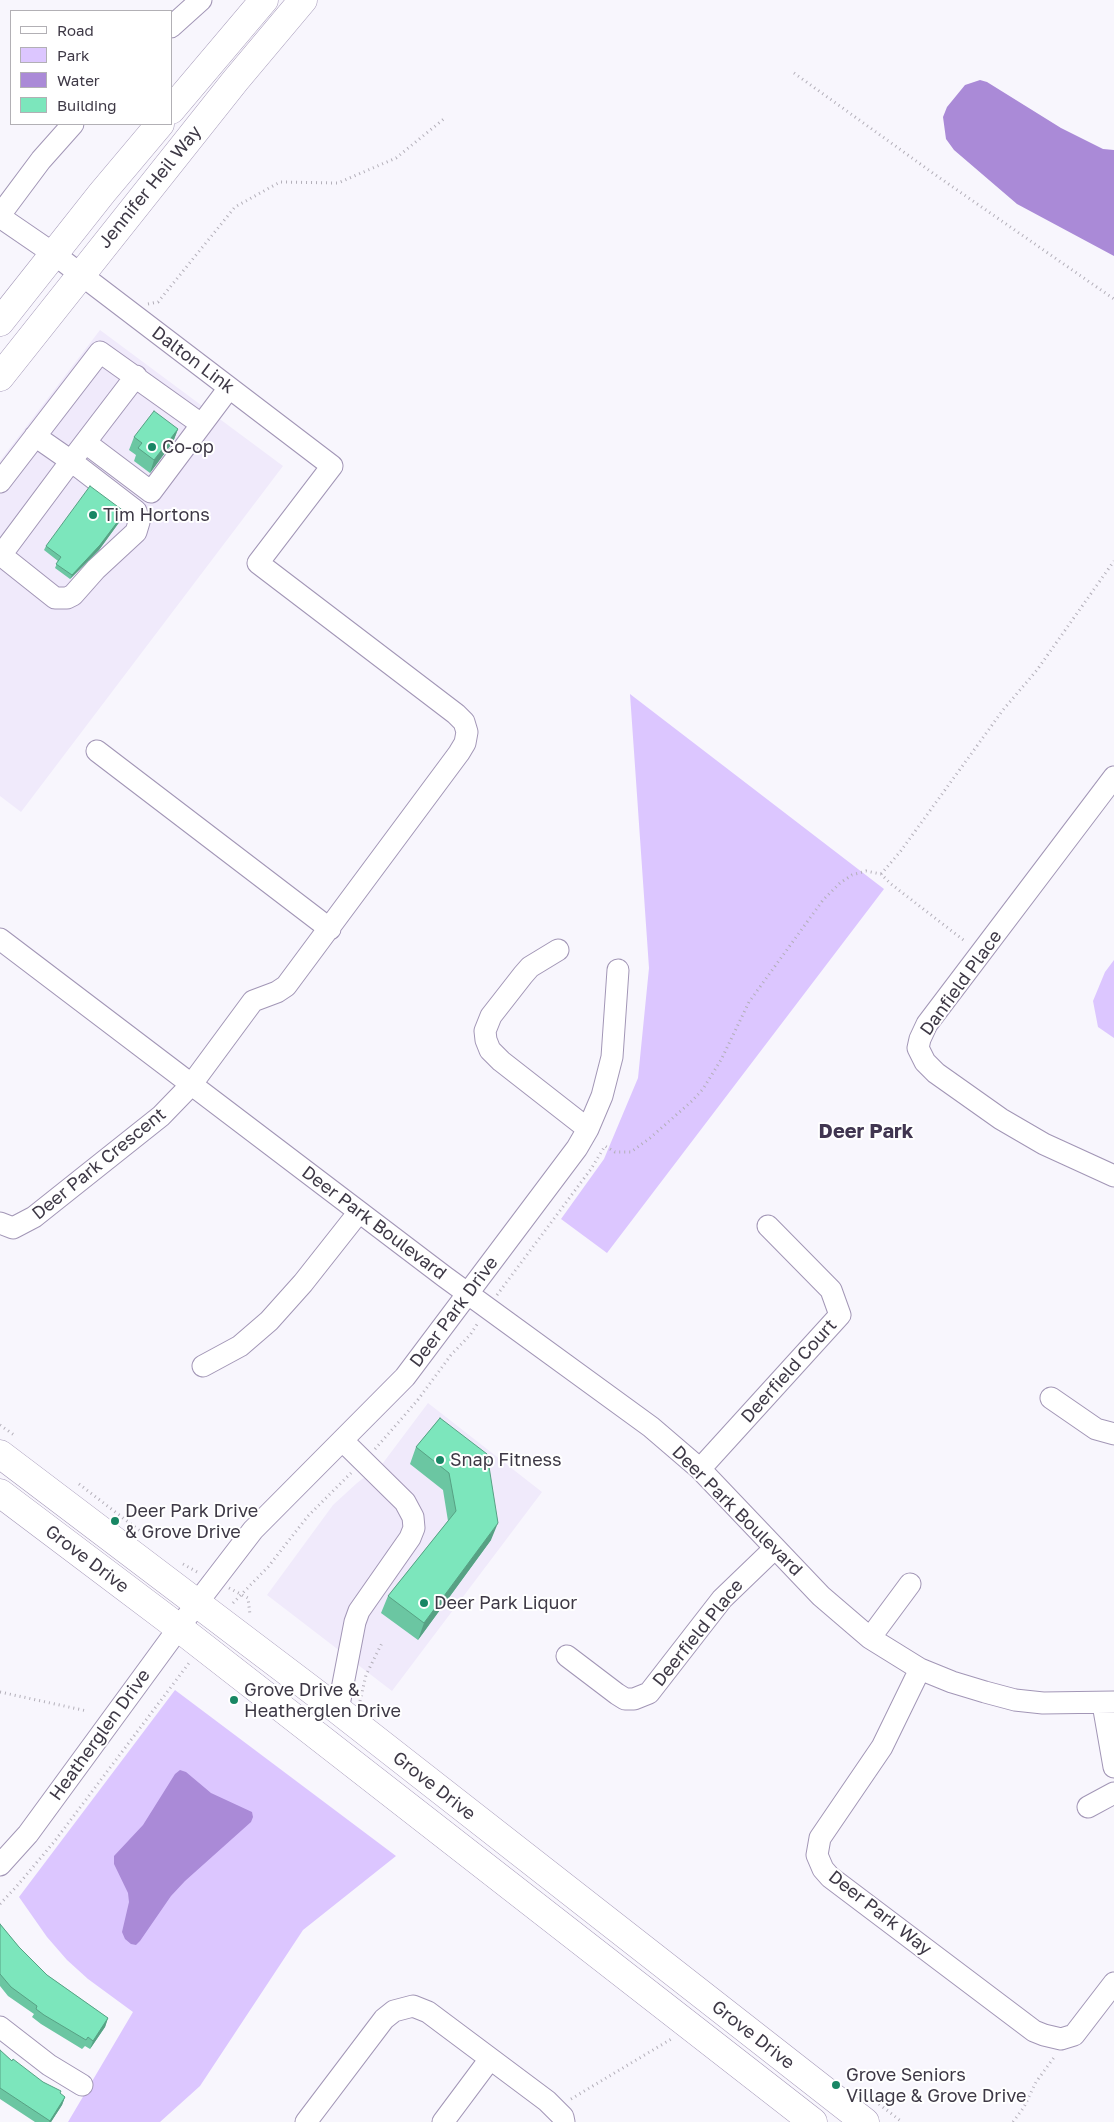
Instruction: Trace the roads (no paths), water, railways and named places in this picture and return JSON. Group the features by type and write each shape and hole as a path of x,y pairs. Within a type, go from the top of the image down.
{"main road":[{"name":"Jennifer Heil Way","path":"172,109 264,0"},
{"name":"Jennifer Heil Way","path":"0,377 235,81 303,0"},
{"name":"Jennifer Heil Way","path":"0,322 159,125"},
{"name":"Grove Drive","path":"0,1454 220,1621 349,1706 865,2122"},
{"name":"Grove Drive","path":"0,1493 179,1628 813,2122"}],"street":[{"path":"172,26 201,0"},
{"path":"0,216 41,160 73,125"},
{"name":"Dalton Link","path":"0,216 81,274 332,466"},
{"path":"2,474 35,436 100,352 201,424"},
{"path":"35,436 71,461 136,511 139,522 136,532 96,569 73,595 62,593 48,575 3,546 71,461 86,443 136,376"},
{"path":"86,443 151,492 229,388"},
{"name":"Deer Park Crescent","path":"0,1223 13,1228 34,1217 161,1116 191,1085 253,1001 277,992 286,986 466,743 467,732 464,722 456,714 258,562 332,466"},
{"path":"97,751 330,929"},
{"name":"Danfield Place","path":"1114,776 922,1032 918,1048 920,1056 936,1072 1001,1119 1044,1144 1114,1176"},
{"name":"Deer Park Boulevard","path":"0,939 358,1212 651,1427 700,1469 821,1596 870,1638 920,1669 952,1682 1015,1700 1043,1703 1108,1703"},
{"path":"558,950 530,967 523,975 491,1016 485,1031 486,1040 490,1050 500,1061 588,1129"},
{"name":"Deer Park Drive","path":"197,1603 253,1530 405,1377 577,1148 588,1129 602,1096 612,1057 618,970"},
{"path":"203,1366 240,1346 269,1321 303,1283 358,1212"},
{"name":"Deerfield Court","path":"700,1469 840,1315 830,1290 768,1226"},
{"path":"1051,1398 1096,1429 1114,1434"},
{"path":"344,1440 405,1502 413,1517 414,1528 410,1538 359,1611 351,1644 349,1706"},
{"name":"Deerfield Place","path":"567,1656 625,1699 634,1699 649,1693 722,1600 775,1548"},
{"path":"870,1638 910,1584"},
{"name":"Heatherglen Drive","path":"0,1865 28,1834 197,1603"},
{"name":"Deer Park Way","path":"920,1669 882,1747 820,1838 817,1855 820,1862 830,1876 1034,2031 1061,2039 1074,2035 1114,1984"},
{"path":"1108,1703 1114,1767"},
{"path":"1088,1807 1114,1793"},
{"path":"306,2122 384,2019 394,2011 413,2006 428,2012 560,2115"},
{"path":"0,2028 49,2065 82,2085"},
{"path":"443,2122 490,2059"}],"water":[{"path":"980,80 987,82 1061,128 1103,149 1114,150 1114,256 1017,204 954,150 946,139 943,117 947,107 965,85"},
{"path":"180,1770 186,1772 211,1793 252,1812 253,1817 251,1822 185,1881 171,1896 140,1941 136,1945 131,1944 125,1939 122,1932 129,1902 128,1893 114,1864 114,1856 143,1825 175,1774"}],"place":[{"name":"Co-op","path":"152,447"},
{"name":"Tim Hortons","path":"93,515"},
{"name":"Snap Fitness","path":"440,1460"},
{"name":"Deer Park Drive & Grove Drive","path":"115,1521"},
{"name":"Deer Park Liquor","path":"424,1603"},
{"name":"Grove Drive & Heatherglen Drive","path":"234,1700"},
{"name":"Grove Seniors Village & Grove Drive","path":"836,2085"}],"district":[{"name":"Deer Park","path":"866,1132"}]}
